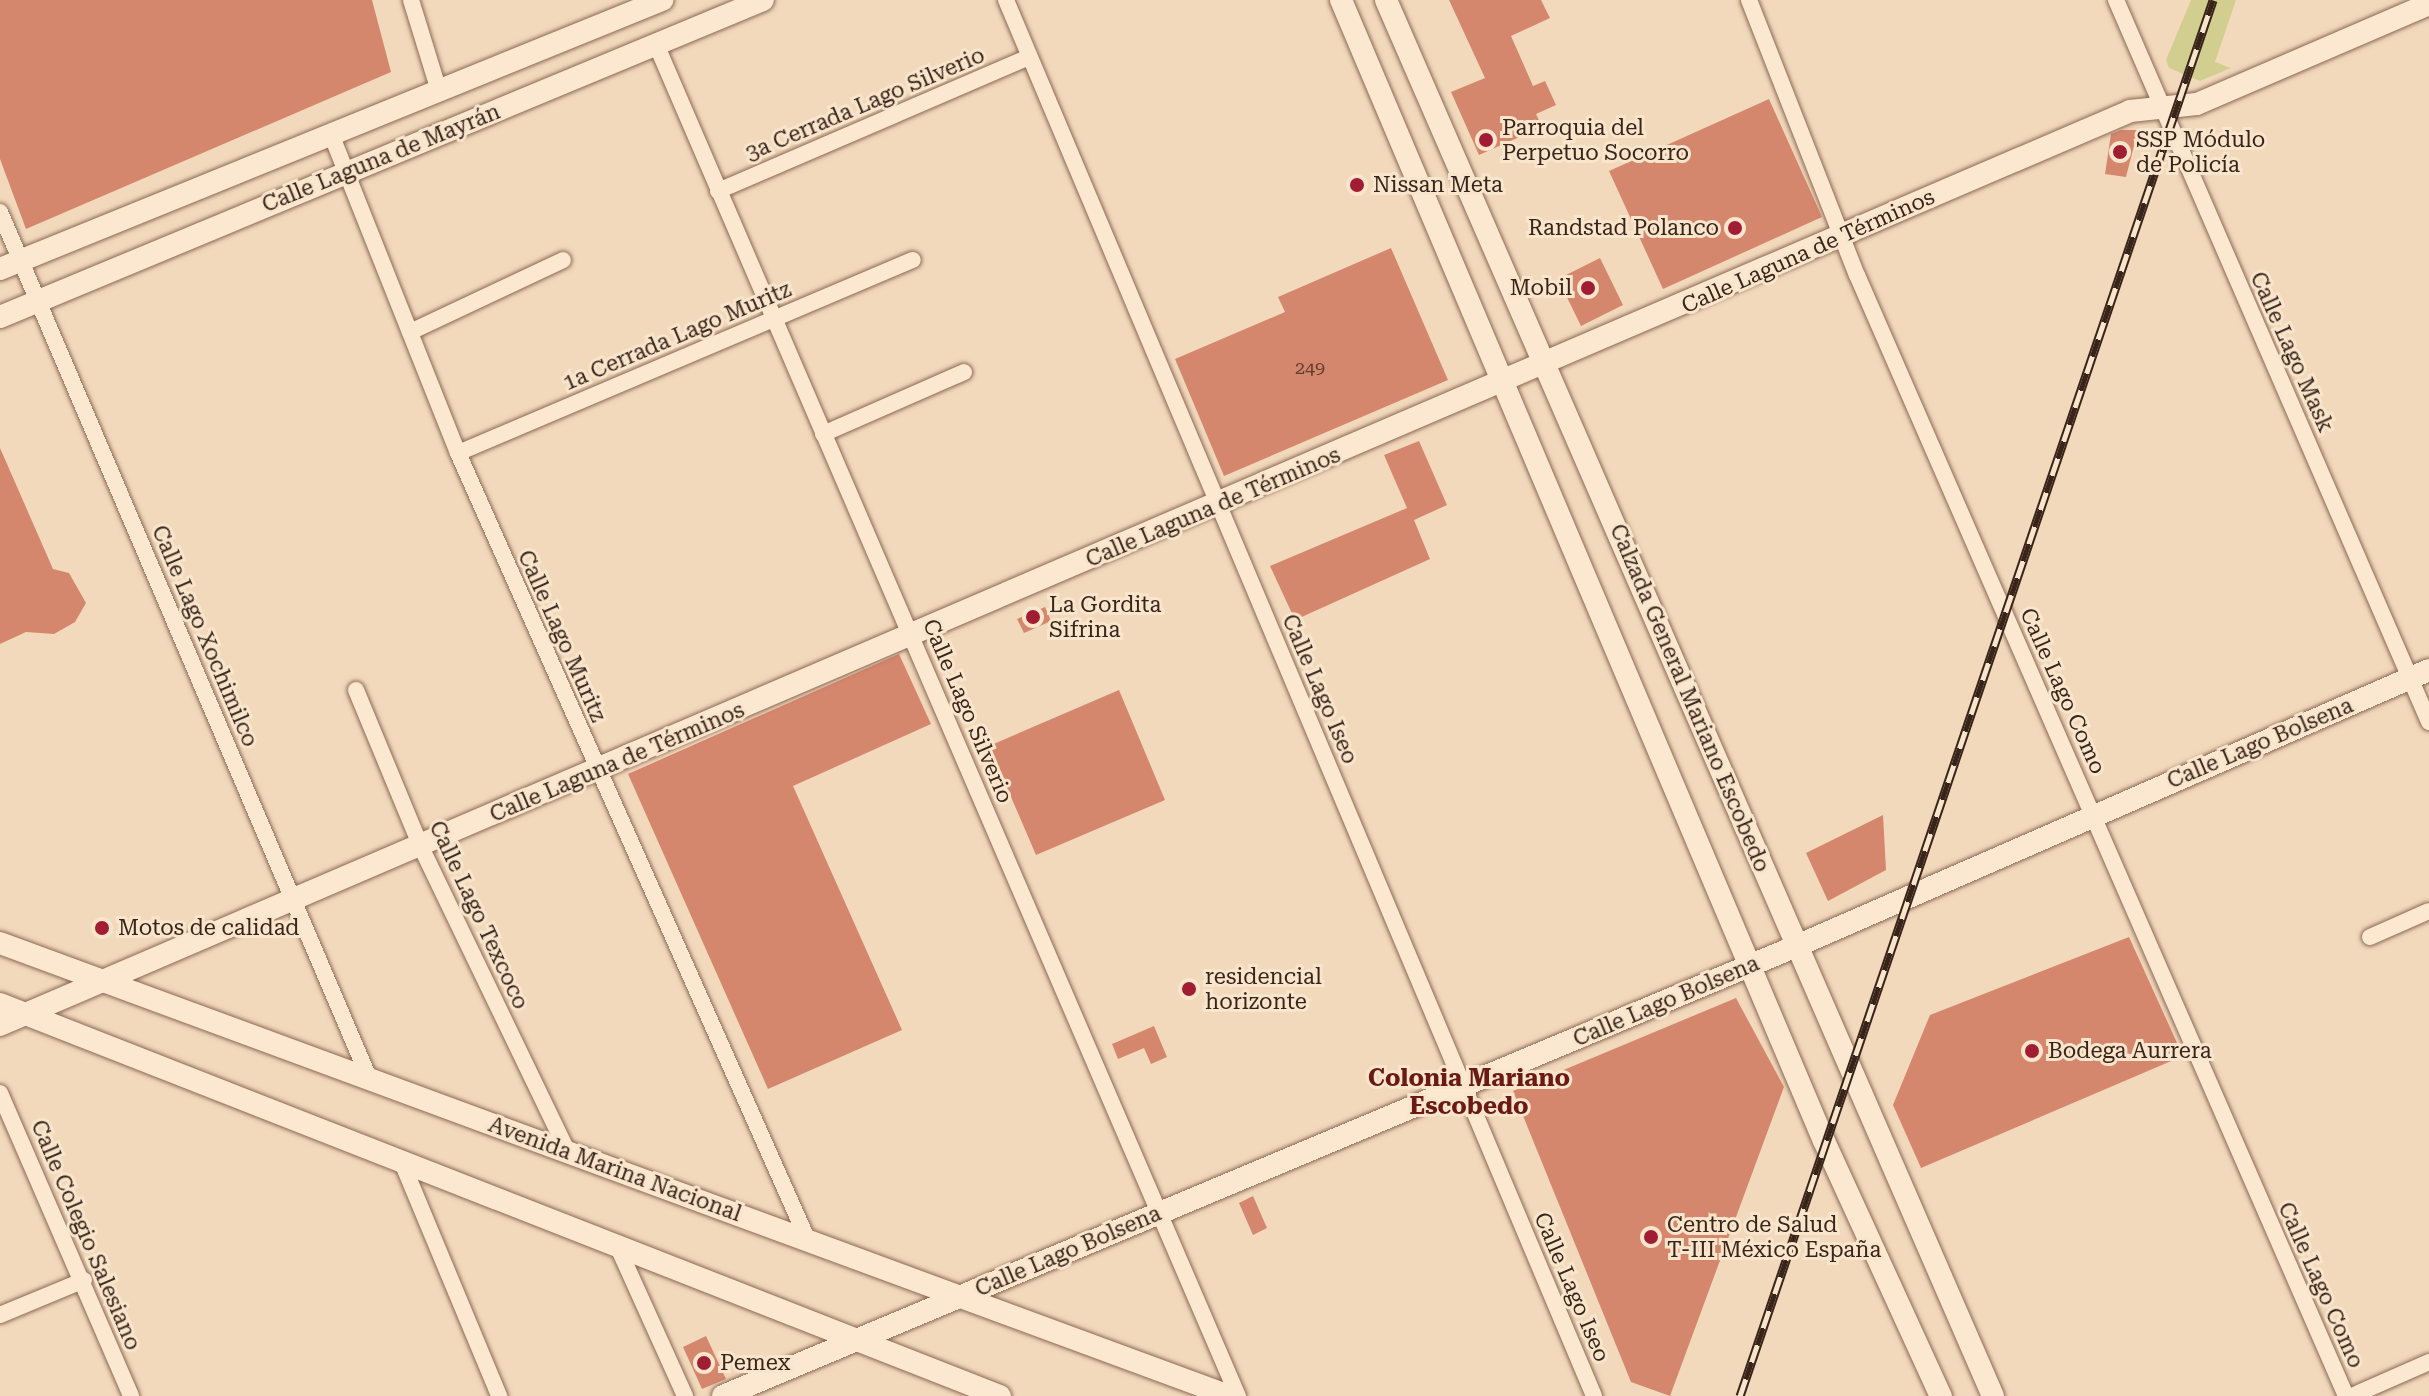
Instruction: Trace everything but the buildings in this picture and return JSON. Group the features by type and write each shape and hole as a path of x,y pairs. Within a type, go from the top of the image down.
{"street":[{"path":"411,0 439,91"},
{"name":"Calle Laguna de Mayrán","path":"10,265 662,0"},
{"name":"Calle Laguna de Mayrán","path":"0,317 763,0"},
{"name":"Calle Lago Iseo","path":"1006,0 1594,1396"},
{"name":"Calzada General Mariano Escobedo","path":"1341,0 1752,964 1824,1141 1941,1396"},
{"name":"Calzada General Mariano Escobedo","path":"1386,0 1548,366 1993,1396"},
{"name":"Calle Lago Como","path":"1749,0 1841,236 2346,1396"},
{"name":"Calle Lago Mask","path":"2116,0 2420,674 2429,722"},
{"name":"Calle Laguna de Términos","path":"0,1025 1548,366 2130,111 2197,104 2429,4"},
{"name":"Calle Lago Silverio","path":"656,44 772,319 1161,1211 1238,1396"},
{"name":"3a Cerrada Lago Silverio","path":"718,191 1029,57"},
{"name":"Calle Lago Muritz","path":"331,134 458,453 806,1236"},
{"name":"Calle Lago Xochimilco","path":"0,212 10,265 38,300 369,1078"},
{"path":"410,332 563,260"},
{"name":"1a Cerrada Lago Muritz","path":"458,453 913,260"},
{"path":"823,434 964,372"},
{"name":"Calle Lago Bolsena","path":"723,1396 1799,945 2420,674"},
{"name":"Calle Lago Texcoco","path":"356,690 421,847 569,1155"},
{"path":"2370,937 2429,911"},
{"name":"Avenida Marina Nacional","path":"0,943 569,1155 806,1236 1229,1396"},
{"path":"0,1004 1000,1396"},
{"name":"Calle Colegio Salesiano","path":"0,1093 84,1280 131,1396"},
{"path":"401,1160 499,1396"},
{"path":"616,1243 685,1396"},
{"path":"0,1315 84,1280"},
{"path":"2352,1396 2429,1362"}],"shaded area":[{"path":"2191,0 2236,0 2215,62 2231,68 2200,81 2169,68 2166,60"}],"railway":[{"path":"1740,1396 2213,0"}],"place":[{"name":"Parroquia del Perpetuo Socorro","path":"1486,140"},
{"name":"SSP Módulo de Policía","path":"2120,152"},
{"name":"Nissan Meta","path":"1357,185"},
{"name":"Randstad Polanco","path":"1735,228"},
{"name":"Mobil","path":"1588,288"},
{"name":"La Gordita Sifrina","path":"1033,617"},
{"name":"Motos de calidad","path":"102,928"},
{"name":"residencial horizonte","path":"1189,989"},
{"name":"Bodega Aurrera","path":"2032,1051"},
{"name":"Centro de Salud T-III México España","path":"1651,1237"},
{"name":"Pemex","path":"704,1363"}],"district":[{"name":"Colonia Mariano Escobedo","path":"1469,1093"}]}
